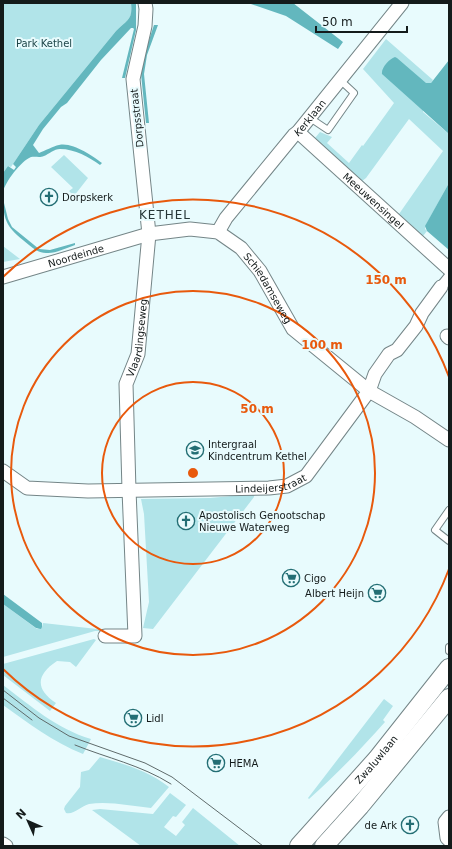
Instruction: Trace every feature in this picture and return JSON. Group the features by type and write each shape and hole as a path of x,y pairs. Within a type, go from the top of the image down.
{"main road":[{"name":"Zwaluwlaan","path":"299,846 377,759 449,668"},
{"name":"Zwaluwlaan","path":"324,846 360,806 448,701"}],"street":[{"name":"Dorpsstraat","path":"144,3 146,9 145,26 133,79 149,234"},
{"name":"Kerklaan","path":"218,232 231,212 294,135 310,118 402,3"},
{"name":"Meeuwensingel","path":"298,132 449,269"},
{"name":"Schiedamseweg","path":"149,234 190,228 218,232 241,248 260,271 293,329 369,391 415,417 449,440"},
{"name":"Noordeinde","path":"3,277 149,234"},
{"name":"Vlaardingseweg","path":"129,490 126,384 138,354 149,234"},
{"name":"Lindeijerstraat","path":"3,471 27,488 88,492 269,488 287,486 306,476 369,391 374,374 389,354 397,350 416,326 422,313 445,282"},
{"path":"105,636 135,636 129,490"},
{"path":"433,689 448,701"},
{"path":"449,816 445,822 447,838 449,840"}],"lane":[{"path":"310,118 328,130 354,93 340,80"},
{"path":"449,510 435,530 449,541"}],"green space":[{"name":"Park Kethel","path":"3,3 131,3 131,13 128,19 116,31 39,125 11,167 8,166 3,173"},
{"path":"386,39 433,80 431,83 426,83 423,112 449,134 449,183 426,225 425,229 427,231 423,236 399,214 443,151 409,119 366,178 362,181 315,138 320,132 332,137 327,143 349,163 394,103 363,69"},
{"path":"64,155 88,178 74,196 69,191 73,188 51,167"},
{"path":"3,246 20,259 3,262"},
{"path":"254,494 254,497 153,629 143,628 149,602 144,514 141,499 210,498"},
{"path":"3,604 37,629 42,627 43,623 124,632 95,631 3,657"},
{"path":"94,639 96,640 76,667 70,662 57,661 45,672 41,682 42,687 49,698 56,703 50,711 3,675 3,664"},
{"path":"3,685 34,709 56,723 79,735 91,739 83,754 51,738 3,705"},
{"path":"384,699 393,706 383,720 385,722 348,762 309,799 308,798"},
{"path":"100,757 145,772 169,787 151,808 112,803 97,803 86,805 72,813 66,813 64,809 65,806 80,787 81,772 89,770"},
{"path":"170,793 186,805 176,817 173,816 164,827 176,836 185,825 182,822 193,808 240,846 141,846 92,810 100,809 153,814"}],"shaded area":[{"path":"131,3 136,3 136,30 125,78 122,78 133,28 131,28 101,60 67,103 61,107 43,129 33,145 39,153 57,146 70,146 82,150 102,163 100,165 82,154 66,149 56,150 42,157 31,157 14,172 3,192 3,173 8,166 14,170 16,167 13,164 39,125 116,31 128,19 131,13"},
{"path":"248,3 293,3 343,42 338,49 286,16"},
{"path":"154,25 158,25 147,55 144,74 149,123 146,123 141,74 142,61"},
{"path":"395,57 426,83 431,83 449,60 449,134 382,74 386,64"},
{"path":"449,183 449,250 427,231 425,226"},
{"path":"3,199 8,219 12,227 39,249 50,250 75,243 75,245 57,252 49,253 41,252 35,249 17,235 9,226 6,221 3,208"},
{"path":"3,594 42,623 41,629 36,628 3,604"}],"tram line":[{"path":"3,690 39,718 69,736 145,763 172,777 263,846"},
{"path":"3,698 32,720"},
{"path":"75,745 136,767 160,777 171,784"}],"place":[{"name":"Dorpskerk","path":"49,197"},
{"name":"Intergraal Kindcentrum Kethel","path":"195,450"},
{"name":"Apostolisch Genootschap Nieuwe Waterweg","path":"186,521"},
{"name":"Cigo","path":"291,578"},
{"name":"Albert Heijn","path":"377,593"},
{"name":"Lidl","path":"133,718"},
{"name":"HEMA","path":"216,763"},
{"name":"de Ark","path":"410,825"}],"district":[{"name":"KETHEL","path":"165,215"}]}
